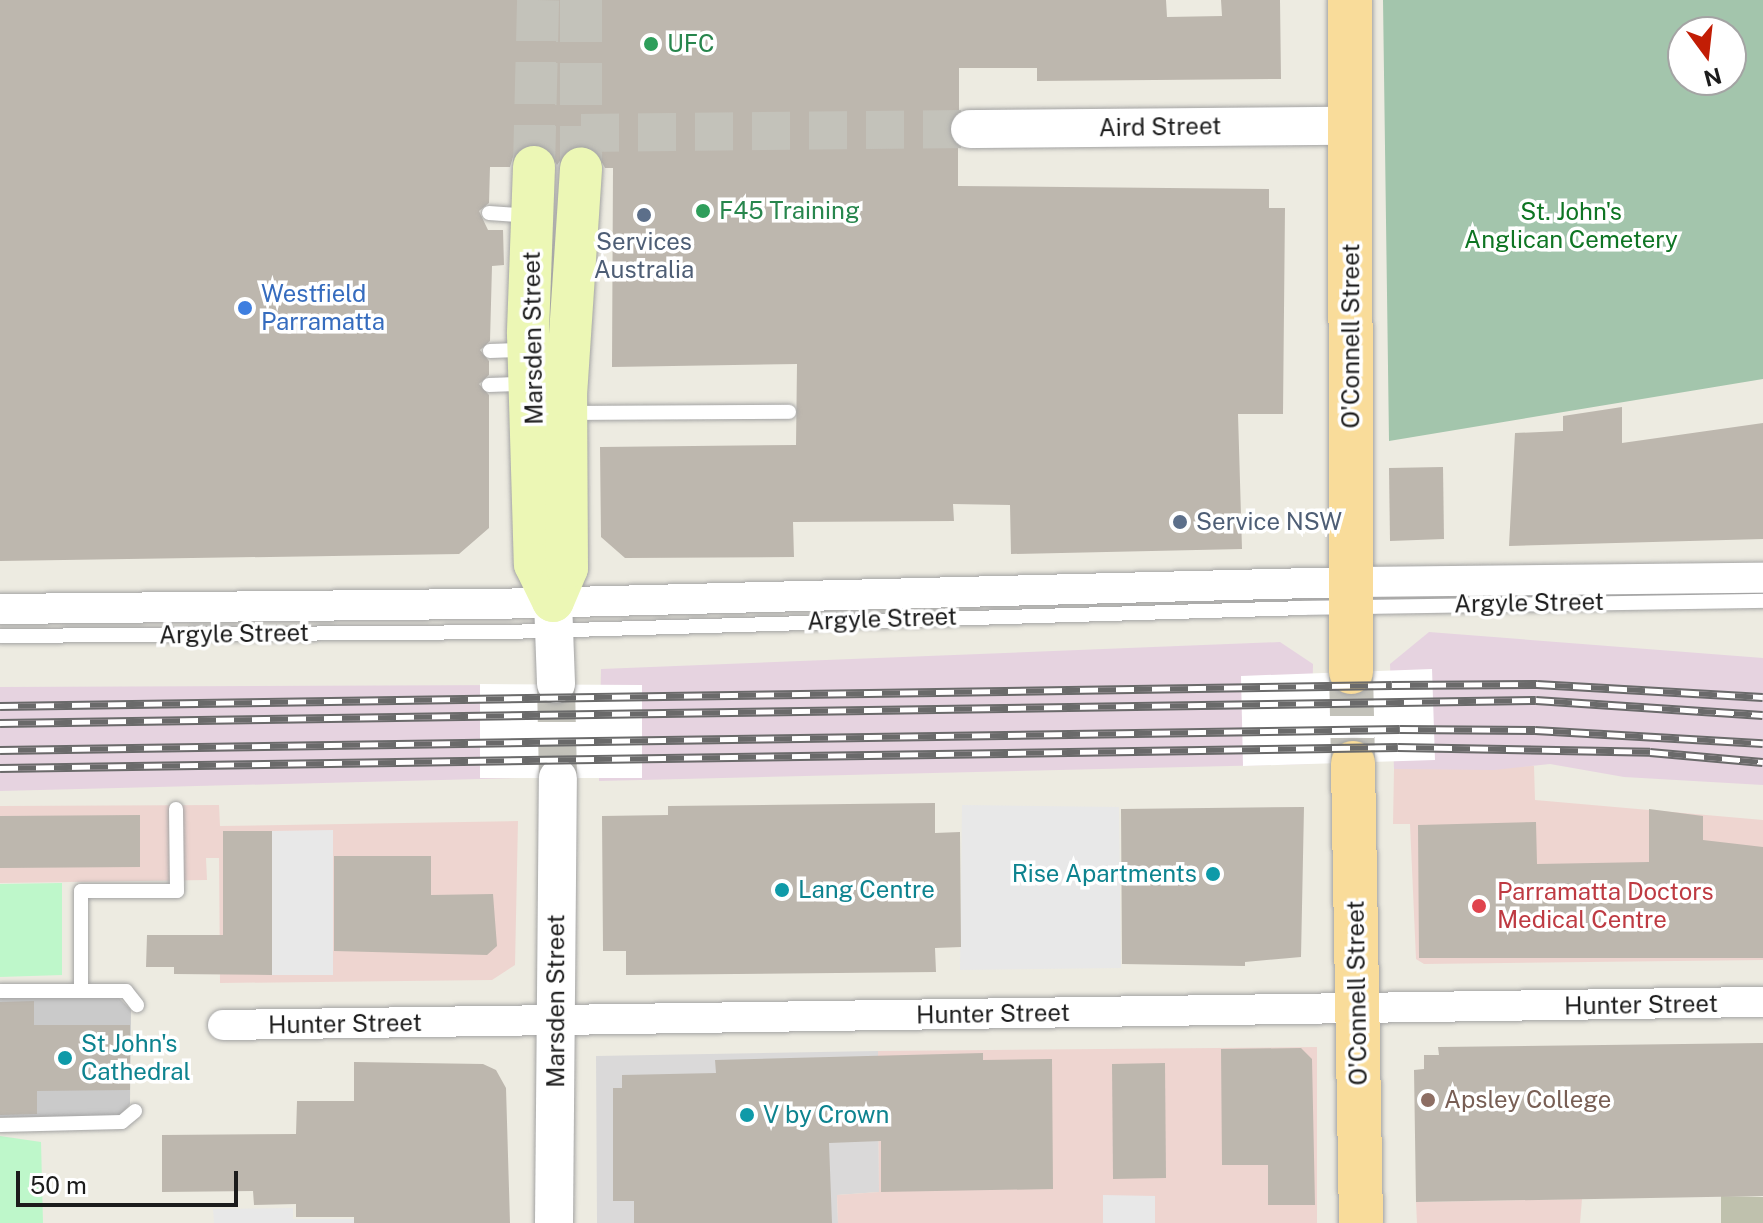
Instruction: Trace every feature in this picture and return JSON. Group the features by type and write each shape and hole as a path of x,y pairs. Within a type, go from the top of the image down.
{"main road":[{"name":"O'Connell Street","path":"1350,0 1351,672"},
{"name":"Marsden Street","path":"534,167 517,362 535,564 554,615"},
{"name":"Marsden Street","path":"554,615 567,568 566,413 581,168"},
{"name":"O'Connell Street","path":"1353,763 1361,1223"}],"street":[{"name":"Aird Street","path":"970,129 1351,126"},
{"name":"Argyle Street","path":"0,609 554,615 1349,595 1763,578"},
{"name":"Marsden Street","path":"554,615 556,684"},
{"name":"Marsden Street","path":"554,1223 558,778"},
{"name":"Hunter Street","path":"223,1025 1763,1002"}],"lane":[{"path":"489,213 532,216"},
{"path":"489,385 517,362"},
{"path":"566,413 789,412"},
{"name":"Argyle Street","path":"1349,595 1763,601"},
{"name":"Argyle Street","path":"0,636 554,615"},
{"path":"81,990 81,891 177,891 176,809"},
{"path":"0,991 126,991 137,1005"},
{"path":"0,1125 122,1122 135,1111"}],"shaded area":[{"path":"1429,632 1763,658 1763,785 1624,777 1550,764 1494,770 1394,769 1390,664"},
{"path":"1280,642 1313,664 1311,764 599,781 601,669"},
{"path":"519,685 519,778 0,791 0,687"},
{"path":"1534,766 1535,800 1763,820 1763,960 1424,964 1416,959 1410,824 1393,824 1394,769"},
{"path":"219,805 220,826 518,821 515,965 492,980 220,983 219,858 206,858 207,880 0,883 0,806"},
{"path":"962,805 1119,807 1121,968 960,970"},
{"path":"333,830 333,975 272,975 272,831"},
{"name":"St John's Cathedral","path":"117,996 131,1010 130,1104 119,1116 0,1117 0,997"},
{"path":"1317,1047 1317,1223 838,1223 837,1195 879,1192 878,1051"},
{"name":"V by Crown","path":"878,1051 879,1192 837,1195 838,1223 597,1223 596,1056"},
{"path":"1103,1195 1155,1196 1155,1223 1103,1223"},
{"path":"1721,1196 1763,1197 1763,1223 1721,1223"},
{"path":"1582,1199 1580,1223 1417,1223 1416,1202"},
{"path":"293,1208 293,1219 354,1219 354,1223 214,1223 213,1209"}],"green space":[{"name":"St. John's Anglican Cemetery","path":"1383,0 1763,0 1763,379 1389,441"},
{"path":"62,883 62,975 0,977 0,884"},
{"path":"0,1136 41,1142 43,1223 0,1223"}],"pier":[{"path":"1432,669 1435,760 1243,766 1241,676"},
{"path":"480,684 642,685 642,778 480,778"}],"building":[{"path":"0,0 1166,0 1167,17 1222,16 1221,0 1280,0 1281,79 1037,81 1037,68 959,68 959,110 948,128 958,148 958,186 1269,189 1269,208 1285,208 1283,414 1238,414 1242,549 1011,554 1010,505 953,504 954,521 793,522 794,557 625,558 601,537 600,447 796,445 797,364 612,367 613,168 605,168 595,149 582,144 570,147 557,165 547,147 534,143 514,154 510,167 490,167 489,203 479,211 488,230 503,230 504,265 492,266 490,341 480,350 489,361 489,375 479,384 489,395 489,528 459,554 0,561"},
{"path":"1622,407 1622,443 1763,423 1763,539 1509,546 1515,433 1563,431 1563,416"},
{"path":"1443,467 1444,539 1390,541 1389,468"},
{"name":"Lang Centre","path":"935,803 935,833 960,832 961,947 935,948 936,972 626,975 626,951 603,951 602,816 668,815 668,806"},
{"name":"Rise Apartments","path":"1304,807 1301,957 1245,962 1245,966 1122,964 1121,809"},
{"path":"1649,809 1703,816 1703,840 1763,847 1763,958 1419,958 1418,825 1536,822 1537,864 1649,862"},
{"path":"140,815 140,867 0,868 0,816"},
{"path":"223,831 272,831 272,975 174,974 174,967 146,967 147,935 223,935"},
{"path":"334,856 431,856 431,895 493,894 497,946 487,955 334,951"},
{"name":"St John's Cathedral","path":"34,1001 34,1025 130,1025 130,1090 37,1091 37,1114 0,1115 0,1002"},
{"path":"1763,1043 1763,1196 1416,1202 1414,1070 1424,1069 1424,1055 1439,1055 1438,1047"},
{"path":"1301,1048 1312,1059 1315,1205 1268,1205 1268,1165 1222,1165 1221,1049"},
{"name":"V by Crown","path":"983,1053 983,1060 1052,1059 1053,1189 881,1192 881,1141 829,1143 832,1223 634,1223 634,1201 613,1201 613,1088 622,1088 622,1075 716,1073 715,1060"},
{"path":"354,1062 483,1064 496,1070 506,1088 510,1223 354,1223 354,1217 296,1217 296,1204 254,1205 253,1191 162,1192 162,1135 296,1134 297,1101 354,1101"},
{"path":"1165,1063 1166,1178 1113,1179 1112,1064"}],"tunnel":[{"path":"534,167 538,0"},
{"path":"581,0 581,168"},
{"path":"581,133 970,129"},
{"path":"1351,672 1353,763"},
{"path":"556,684 558,778"}],"railway":[{"path":"0,706 1537,684 1763,697"},
{"path":"0,723 1536,700 1763,715"},
{"path":"0,750 1400,729 1535,730 1763,743"},
{"path":"0,768 1398,747 1650,752 1763,762"}],"place":[{"name":"UFC","path":"651,44"},
{"name":"F45 Training","path":"703,211"},
{"name":"Services Australia","path":"644,215"},
{"name":"Westfield Parramatta","path":"245,308"},
{"name":"Service NSW","path":"1180,522"},
{"name":"Rise Apartments","path":"1213,874"},
{"name":"Lang Centre","path":"782,890"},
{"name":"Parramatta Doctors Medical Centre","path":"1479,906"},
{"name":"St John's Cathedral","path":"65,1058"},
{"name":"Apsley College","path":"1428,1100"},
{"name":"V by Crown","path":"747,1115"}]}
